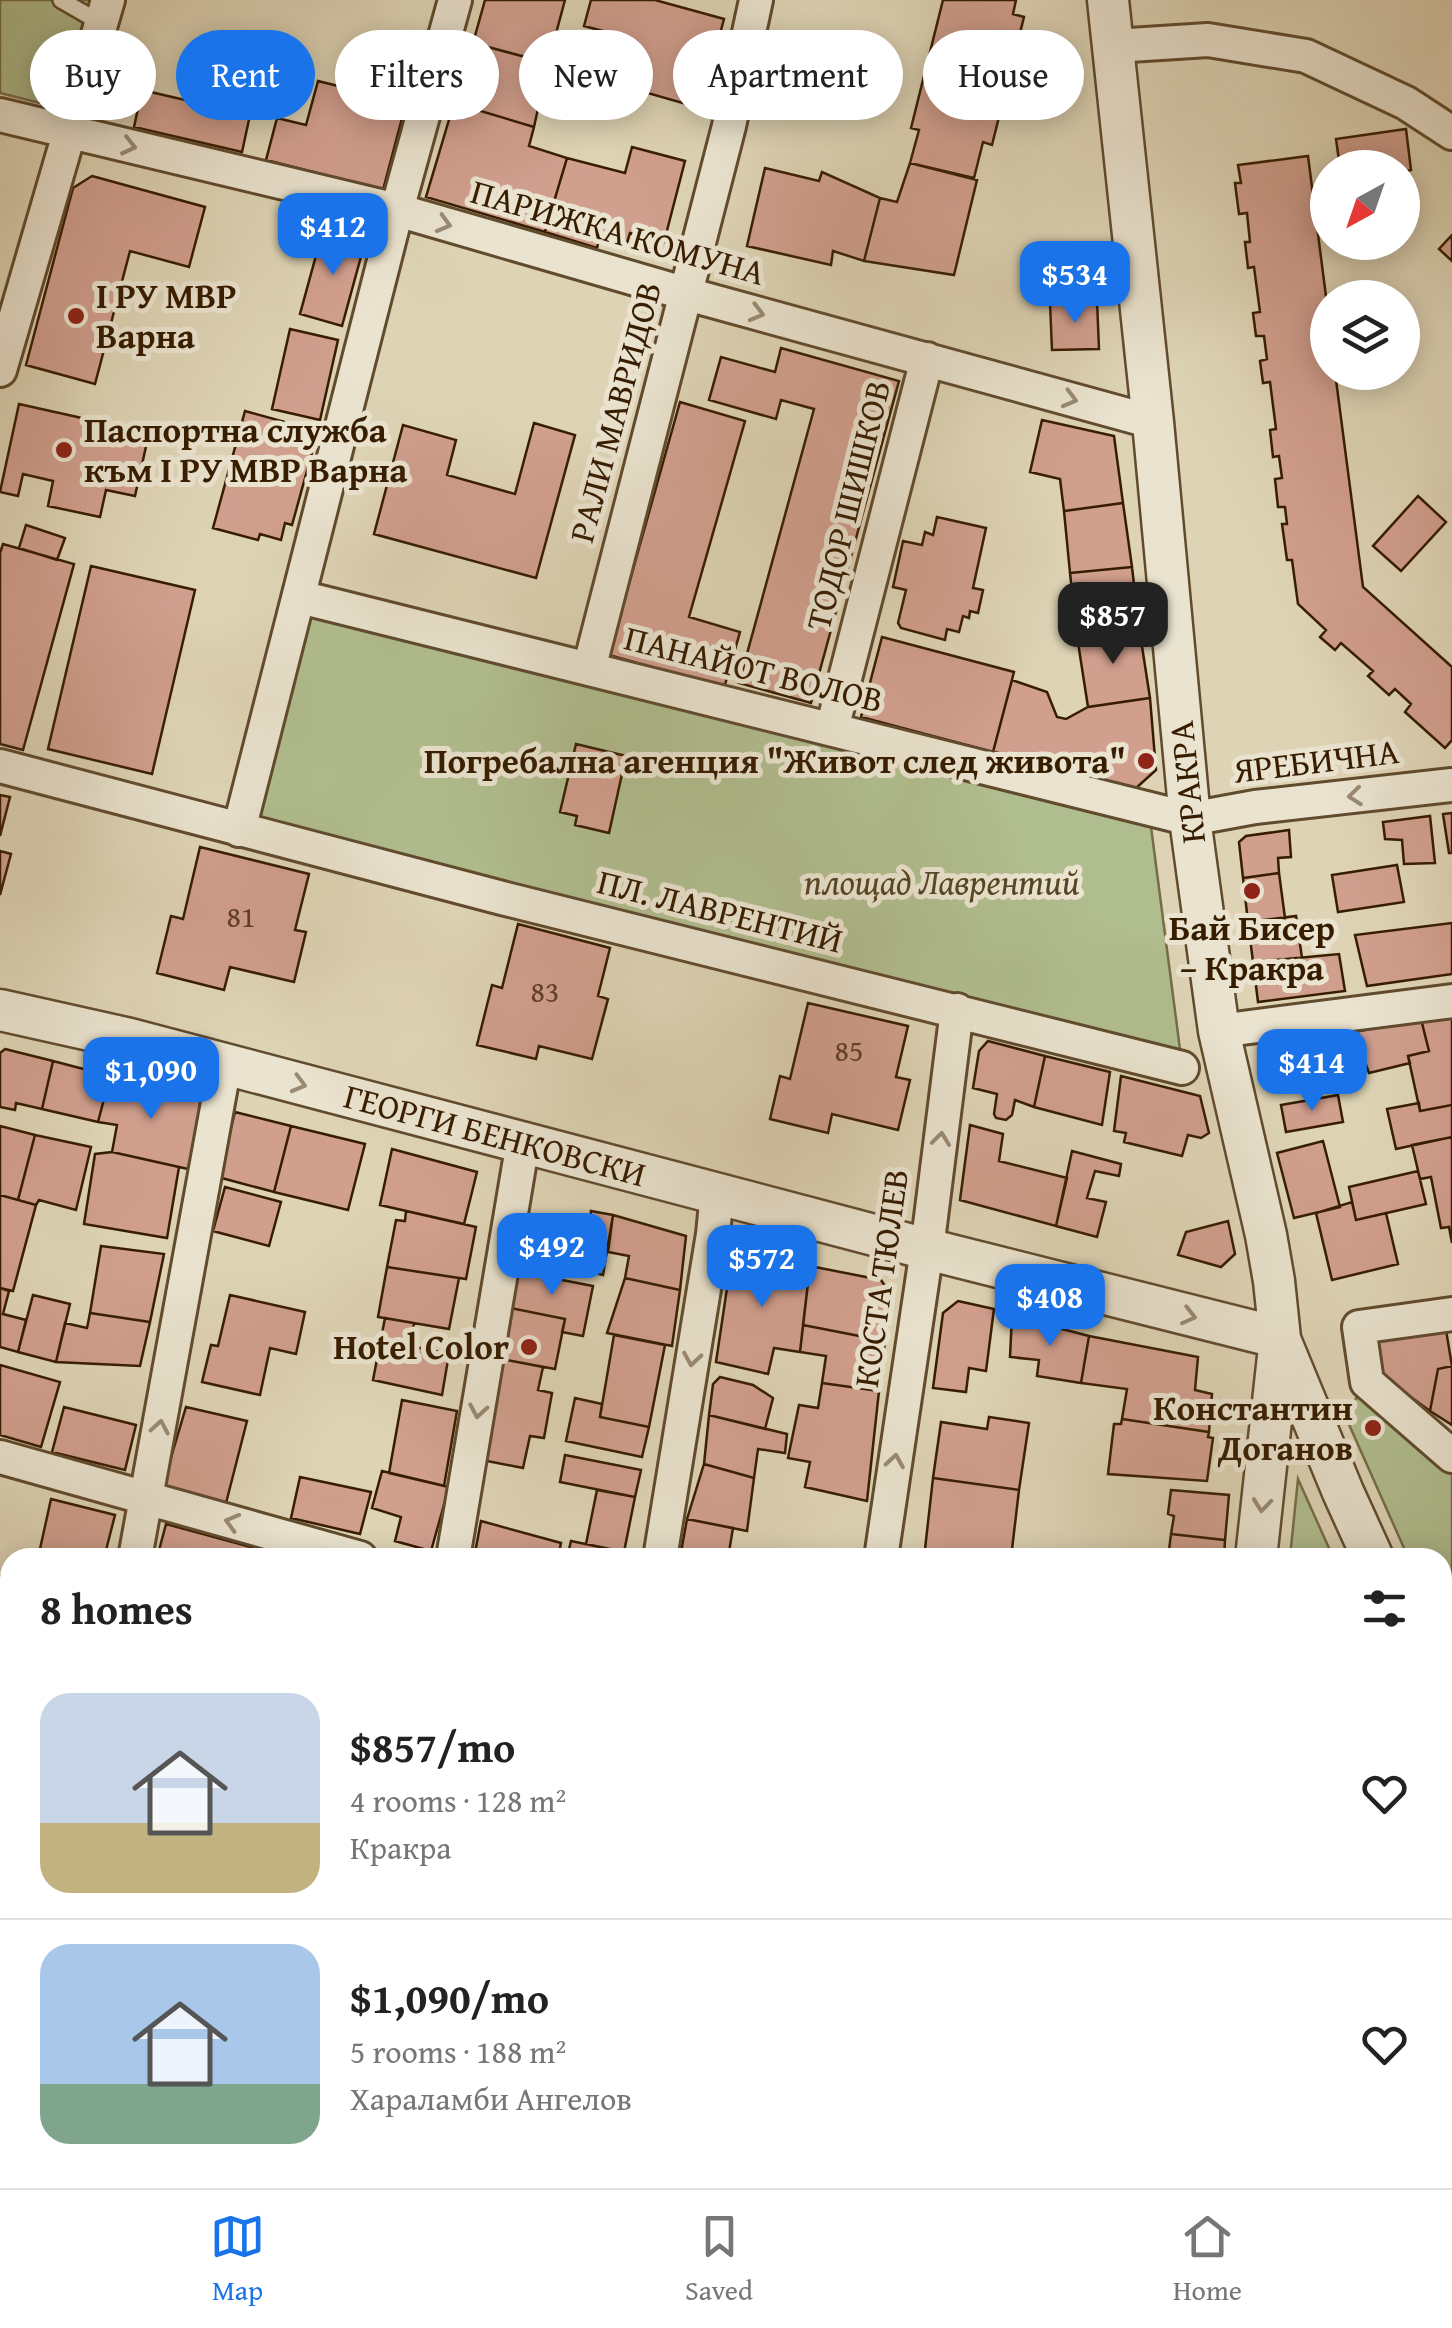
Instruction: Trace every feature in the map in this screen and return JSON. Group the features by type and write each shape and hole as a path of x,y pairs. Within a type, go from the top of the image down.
{"street":[{"path":"240,830 397,210 456,0"},
{"name":"РАЛИ МАВРИДОВ","path":"590,669 729,126 756,0"},
{"name":"КРАКРА","path":"1108,0 1154,422 1190,818 1219,1031 1266,1235 1280,1338 1257,1548"},
{"path":"0,370 105,12"},
{"path":"1114,46 1208,40 1306,56 1406,103 1452,133"},
{"name":"ПАРИЖКА КОМУНА","path":"0,115 397,210 1154,422"},
{"name":"ТОДОР ШИШКОВ","path":"832,729 927,359"},
{"name":"ПАНАЙОТ ВОЛОВ","path":"300,597 1190,818"},
{"name":"ПЛ. ЛАВРЕНТИЙ","path":"0,766 1182,1068"},
{"name":"ЯРЕБИЧНА","path":"1190,818 1452,785"},
{"path":"1219,1031 1452,1001"},
{"name":"ГЕОРГИ БЕНКОВСКИ","path":"0,1010 130,1038 1280,1338"},
{"name":"КОСТА ТЮЛЕВ","path":"882,1548 957,1010"},
{"path":"137,1548 225,1064"},
{"path":"455,1548 523,1142"},
{"path":"662,1548 717,1193"},
{"path":"1452,1314 1358,1328 1367,1382 1452,1456"},
{"path":"1280,1338 1369,1548"},
{"path":"0,1457 324,1548"}],"lane":[{"path":"60,0 105,12"}],"green space":[{"path":"0,0 92,0 83,30 30,30 30,100 0,93"},
{"name":"площад Лаврентий","path":"307,610 1150,819 1181,1057 250,825"},
{"path":"1364,1391 1452,1469 1452,1548 1404,1548 1343,1411"},
{"path":"1298,1479 1329,1548 1291,1548"}],"building":[{"path":"485,0 565,0 557,30 519,30 519,55 499,50 499,30 477,30"},
{"path":"591,0 655,0 724,19 721,30 673,30 673,100 653,95 653,30 599,30 584,26"},
{"path":"943,0 1016,0 1013,14 1024,17 1021,30 936,30"},
{"path":"499,50 519,55 519,120 536,120 534,127 499,116"},
{"path":"923,80 923,120 998,120 992,145 983,142 974,178 910,163 919,130 911,128"},
{"path":"318,81 335,85 335,120 402,120 383,190 266,160 276,120 306,125 307,120 315,120"},
{"path":"156,93 176,98 176,120 249,120 242,152 134,127 136,120 156,120"},
{"path":"499,116 534,127 529,146 567,158 545,232 426,197 449,120 499,120"},
{"path":"1406,129 1409,150 1338,150 1336,139"},
{"path":"632,147 685,161 664,242 630,233 627,243 600,236 597,248 545,232 567,158 625,173"},
{"path":"1308,156 1310,260 1321,260 1324,280 1310,280 1310,390 1337,390 1363,587 1452,667 1452,740 1445,748 1405,712 1411,704 1395,689 1389,695 1368,676 1373,671 1341,643 1335,650 1320,637 1326,630 1298,604 1282,524 1287,524 1285,507 1278,507 1275,479 1282,478 1279,456 1273,457 1270,430 1276,429 1270,382 1263,383 1260,361 1267,359 1264,336 1256,336 1253,313 1260,312 1254,267 1248,268 1247,213 1239,214 1235,183 1241,183 1238,165"},
{"path":"910,163 977,180 954,275 864,261 880,198 897,202"},
{"path":"765,168 819,181 822,172 880,198 864,261 833,251 831,265 747,246"},
{"name":"I РУ МВР Варна","path":"92,176 205,207 189,267 130,251 95,384 26,365 73,188"},
{"path":"323,230 365,242 342,326 300,314"},
{"path":"1452,235 1452,261 1439,249"},
{"path":"1097,301 1099,349 1052,350 1050,303"},
{"path":"290,329 338,340 320,420 272,409"},
{"path":"781,348 899,381 811,703 739,683 814,409 781,400 776,419 709,400 721,357 775,372"},
{"path":"680,402 745,421 689,617 740,632 724,688 609,655"},
{"path":"19,404 149,433 135,496 106,490 100,517 48,506 53,481 23,474 18,496 0,492"},
{"path":"245,411 318,431 292,525 285,523 281,540 260,534 258,540 213,528"},
{"path":"1042,420 1114,436 1123,503 1064,511 1060,479 1030,472"},
{"path":"534,423 575,435 536,578 374,534 403,425 456,440 447,475 515,494"},
{"path":"1418,496 1446,522 1401,571 1373,546"},
{"path":"1123,503 1132,567 1070,573 1064,511"},
{"path":"937,517 986,528 973,588 983,590 978,613 970,611 969,618 963,616 959,632 947,629 945,640 901,628 898,623 906,590 893,587 903,541 922,545 925,532 933,535"},
{"path":"26,525 65,538 57,560 19,548"},
{"path":"3,544 74,564 23,750 0,744"},
{"path":"91,566 195,590 152,774 48,749"},
{"path":"1132,567 1139,627 1077,636 1070,573"},
{"path":"1139,627 1150,698 1088,707 1077,636"},
{"path":"882,637 1014,672 993,752 861,717"},
{"path":"1012,680 1047,692 1057,717 1066,719 1088,707 1150,698 1156,770 1135,789 993,752"},
{"path":"576,744 626,756 609,833 575,825 577,816 560,812"},
{"path":"0,795 10,797 0,836"},
{"path":"1452,813 1452,853 1449,853 1443,814"},
{"path":"1430,816 1435,863 1404,864 1402,840 1385,839 1383,822"},
{"path":"1289,830 1291,857 1278,858 1279,873 1243,878 1239,842 1246,836"},
{"path":"200,847 309,874 295,930 306,932 294,982 230,967 224,990 157,973 171,916 183,919"},
{"path":"0,851 11,854 0,895"},
{"path":"1397,865 1404,902 1338,912 1332,875"},
{"path":"1279,873 1285,918 1248,922 1243,878"},
{"path":"1296,916 1302,958 1253,962 1248,922"},
{"path":"1452,923 1452,974 1367,986 1355,935"},
{"path":"518,924 610,948 598,996 608,999 592,1059 539,1046 536,1059 477,1045 492,985 502,988"},
{"path":"1339,954 1345,991 1258,1002 1253,962"},
{"path":"808,1003 908,1026 896,1077 910,1080 898,1130 832,1114 828,1133 770,1119 780,1076 790,1079"},
{"path":"1452,1015 1452,1105 1420,1111 1408,1056 1429,1051 1421,1019"},
{"path":"1421,1019 1429,1051 1408,1056 1410,1063 1369,1073 1365,1062 1321,1068 1314,1040"},
{"path":"1314,1040 1325,1086 1294,1091 1283,1044"},
{"path":"988,1041 1045,1056 1034,1107 1015,1100 1012,1115 1006,1120 994,1114 997,1094 973,1088 979,1051"},
{"path":"1283,1044 1291,1076 1275,1079 1269,1047"},
{"path":"5,1049 53,1061 42,1109 16,1103 15,1110 0,1107 0,1053"},
{"path":"1045,1056 1110,1072 1102,1125 1034,1107"},
{"path":"53,1061 110,1076 98,1122 42,1109"},
{"path":"110,1076 203,1098 188,1169 112,1152 117,1125 98,1122"},
{"path":"1121,1076 1200,1096 1209,1133 1201,1138 1188,1135 1182,1156 1124,1142 1126,1133 1114,1131"},
{"path":"1338,1095 1343,1122 1286,1132 1281,1105"},
{"path":"1419,1103 1420,1111 1452,1105 1452,1137 1396,1149 1387,1109"},
{"path":"235,1112 291,1126 274,1192 218,1177"},
{"path":"970,1125 1003,1134 999,1161 1067,1178 1056,1226 960,1200"},
{"path":"0,1126 35,1135 18,1200 0,1195"},
{"path":"291,1126 365,1144 348,1210 274,1192"},
{"path":"35,1135 91,1147 76,1210 39,1200 36,1205 18,1200"},
{"path":"1452,1137 1452,1243 1449,1227 1441,1228 1431,1177 1420,1179 1412,1145"},
{"path":"1323,1141 1340,1207 1294,1218 1277,1153"},
{"path":"392,1149 477,1172 464,1224 380,1205"},
{"path":"1072,1151 1121,1164 1119,1176 1095,1171 1087,1198 1106,1202 1097,1237 1056,1226"},
{"path":"112,1152 179,1167 167,1238 84,1224 95,1154"},
{"path":"1418,1171 1426,1204 1356,1220 1349,1187"},
{"path":"225,1187 281,1202 269,1246 213,1231"},
{"path":"0,1195 36,1205 13,1291 0,1288"},
{"path":"1352,1202 1356,1220 1386,1213 1398,1264 1332,1280 1316,1213"},
{"path":"406,1211 476,1227 466,1279 387,1267 396,1220 405,1221"},
{"path":"591,1211 613,1215 603,1275 571,1267 579,1227 589,1229"},
{"path":"613,1215 686,1236 680,1290 625,1278 629,1256 608,1252"},
{"path":"1228,1221 1235,1254 1221,1267 1178,1255 1186,1232"},
{"path":"530,1226 562,1233 557,1279 524,1262"},
{"path":"101,1246 164,1254 150,1322 90,1313"},
{"path":"733,1248 810,1266 800,1352 774,1348 768,1374 716,1362"},
{"path":"524,1262 557,1279 593,1286 583,1336 562,1332 565,1319 506,1307"},
{"path":"810,1266 881,1280 891,1295 885,1341 803,1325"},
{"path":"387,1267 459,1278 449,1329 378,1317"},
{"path":"625,1278 680,1290 672,1346 607,1333"},
{"path":"0,1288 9,1291 3,1314 26,1320 18,1352 0,1347"},
{"path":"33,1295 70,1304 56,1362 18,1352"},
{"path":"230,1295 305,1312 296,1354 270,1348 260,1395 202,1382 211,1345 218,1346"},
{"path":"958,1301 994,1309 986,1371 969,1368 966,1392 933,1388 943,1313"},
{"path":"506,1307 565,1319 555,1369 496,1358"},
{"path":"90,1313 150,1322 140,1366 56,1362 65,1323 87,1328"},
{"path":"1012,1316 1089,1336 1081,1383 1037,1376 1039,1360 1010,1357"},
{"path":"385,1318 414,1323 410,1346 449,1354 442,1395 373,1380"},
{"path":"803,1325 885,1341 879,1391 822,1383 826,1356 800,1352"},
{"path":"1446,1330 1452,1366 1438,1369 1430,1411 1374,1370 1370,1338"},
{"path":"614,1335 665,1345 649,1427 600,1417"},
{"path":"1089,1336 1198,1357 1195,1390 1212,1394 1209,1432 1122,1419 1127,1389 1081,1383"},
{"path":"501,1359 543,1367 538,1390 552,1393 544,1438 530,1436 523,1468 482,1460"},
{"path":"0,1365 60,1382 41,1447 0,1435"},
{"path":"1452,1366 1452,1425 1430,1411 1438,1369"},
{"path":"720,1377 753,1385 773,1398 765,1429 709,1415 713,1384"},
{"path":"822,1383 879,1391 867,1501 805,1487 810,1462 788,1458 799,1405 818,1408"},
{"path":"575,1398 602,1404 600,1417 649,1427 642,1457 566,1441"},
{"path":"402,1400 457,1411 444,1486 389,1473"},
{"path":"64,1407 136,1425 125,1470 52,1452"},
{"path":"186,1407 247,1421 226,1503 162,1488"},
{"path":"709,1415 787,1434 785,1453 758,1449 754,1478 704,1464"},
{"path":"989,1417 1029,1423 1019,1490 933,1478 941,1422 987,1429"},
{"path":"1122,1419 1209,1432 1208,1437 1213,1438 1207,1481 1108,1474 1114,1424 1121,1424"},
{"path":"565,1455 641,1470 635,1497 560,1482"},
{"path":"704,1464 754,1478 747,1531 687,1519"},
{"path":"382,1471 449,1487 432,1548 395,1541 401,1517 372,1508"},
{"path":"300,1477 371,1492 360,1534 291,1518"},
{"path":"933,1478 1019,1490 1012,1548 925,1548"},
{"path":"597,1490 635,1497 625,1548 586,1544"},
{"path":"1171,1490 1229,1495 1225,1540 1171,1534"},
{"path":"51,1499 115,1515 107,1548 40,1548"},
{"path":"687,1519 733,1528 730,1548 682,1548"},
{"path":"481,1521 561,1543 560,1548 476,1548"},
{"path":"166,1524 251,1547 251,1548 160,1548"},
{"path":"1171,1534 1225,1540 1225,1548 1169,1548"},
{"path":"571,1541 605,1548 569,1548"}],"place":[{"name":"I РУ МВР Варна","path":"76,316"},
{"name":"Паспортна служба към I РУ МВР Варна","path":"64,450"},
{"name":"Погребална агенция \"Живот след живота\"","path":"1146,761"},
{"name":"Бай Бисер – Кракра","path":"1252,891"},
{"name":"Hotel Color","path":"529,1347"},
{"name":"Константин Доганов","path":"1373,1428"}]}
